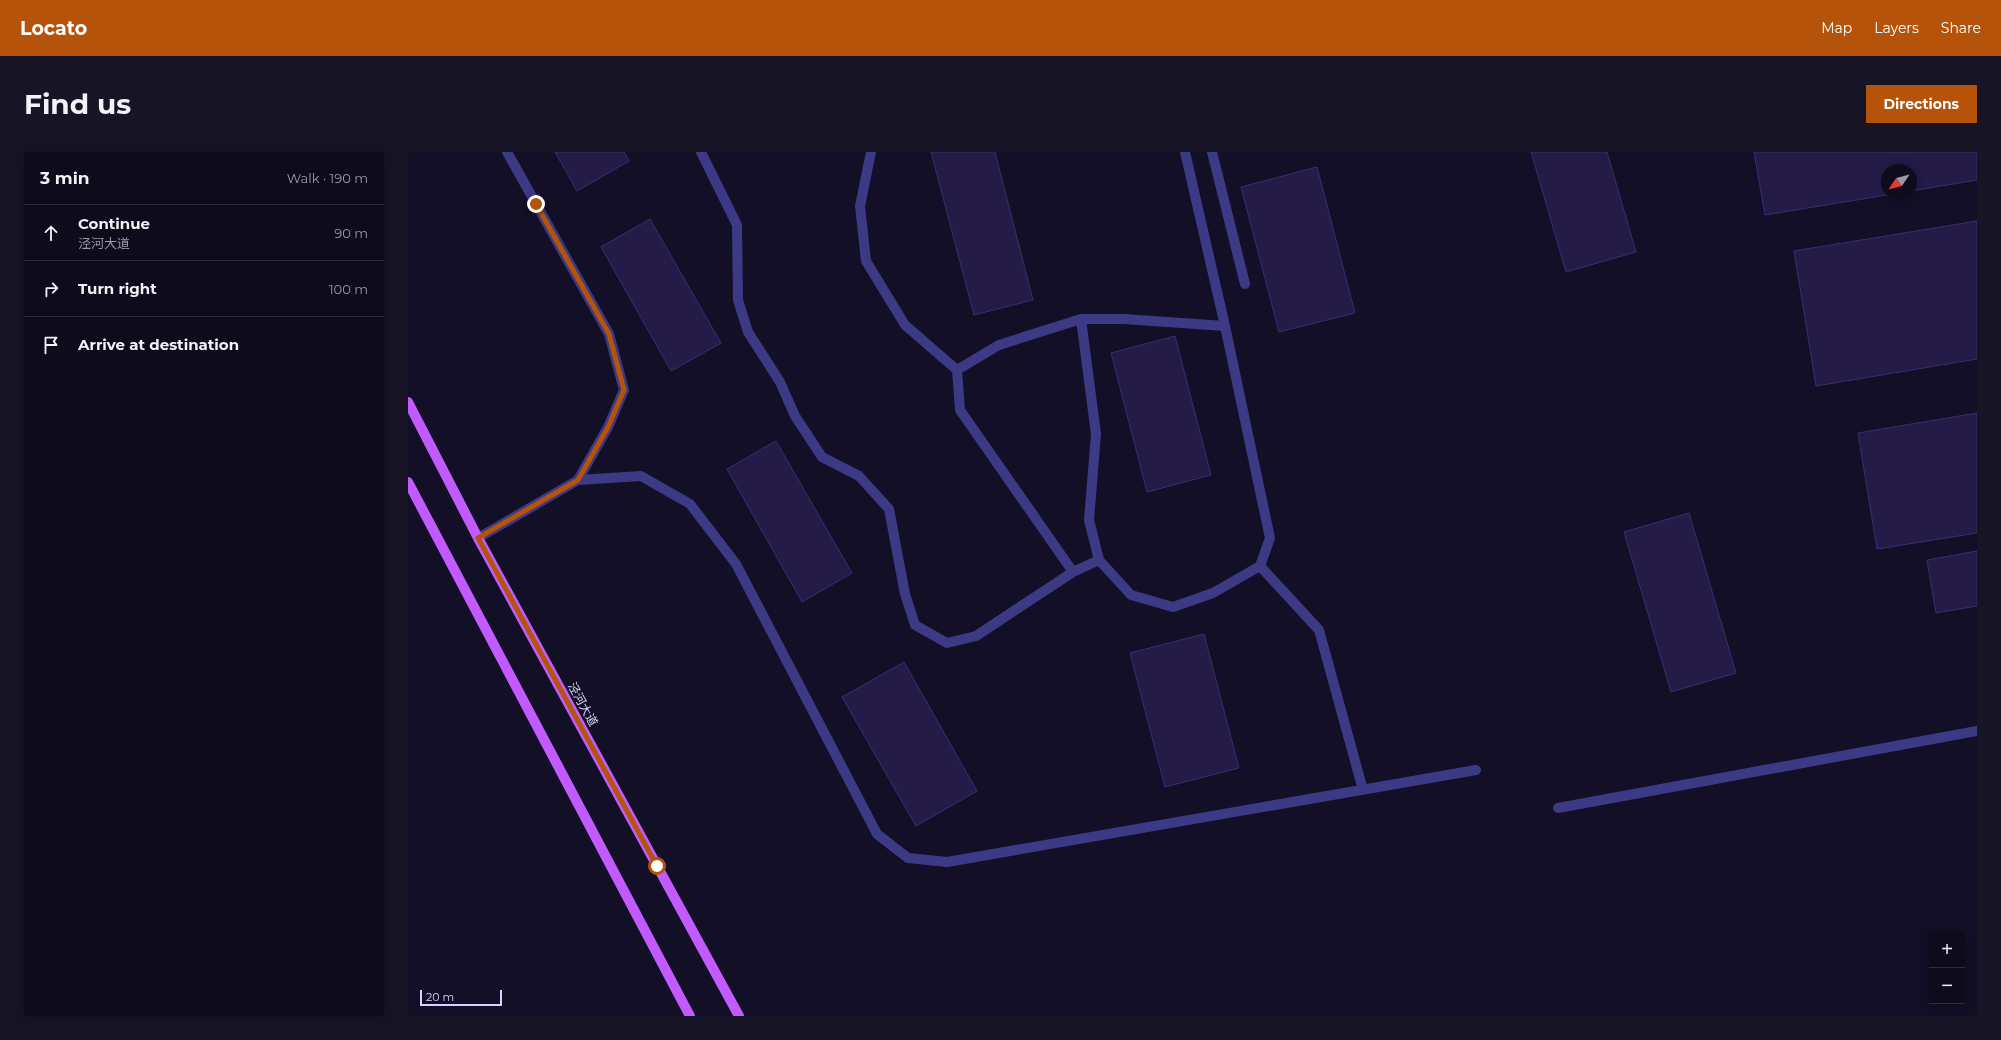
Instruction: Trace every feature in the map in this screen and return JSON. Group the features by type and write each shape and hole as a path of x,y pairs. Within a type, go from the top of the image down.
{"main road":[{"name":"泾河大道","path":"408,402 478,538 739,1016"},
{"path":"408,482 690,1016"}],"street":[{"path":"508,152 609,334 624,390 608,427 578,480"},
{"path":"701,152 737,225 738,300 748,332 780,382 796,416 822,456 859,476 889,509 905,594 915,625 947,643 976,636 1073,572 1099,560"},
{"path":"871,152 860,206 866,261 905,325 957,370 960,410 1073,572"},
{"path":"1081,319 1096,434 1089,520 1099,560 1131,595 1173,606 1213,593 1260,566 1270,538 1225,326 1185,152"},
{"path":"1212,152 1245,284"},
{"path":"957,370 999,345 1081,319 1124,319 1225,326"},
{"path":"478,538 578,480 641,476 690,504 736,564 877,834 908,858 947,862 1476,770"},
{"path":"1260,566 1319,630 1363,790"},
{"path":"1558,808 1977,731"}],"building":[{"path":"555,152 624,152 629,161 577,191"},
{"path":"931,152 995,152 1033,300 974,315"},
{"path":"1531,152 1607,152 1636,252 1566,272"},
{"path":"1754,152 1977,152 1977,180 1917,190 1917,164 1881,164 1881,196 1765,215"},
{"path":"1317,167 1355,313 1279,332 1241,187"},
{"path":"650,219 721,343 671,371 601,247"},
{"path":"1977,221 1977,359 1816,386 1794,251"},
{"path":"1175,336 1211,475 1147,492 1111,353"},
{"path":"1977,413 1977,533 1877,549 1858,433"},
{"path":"776,441 852,573 802,602 727,469"},
{"path":"1689,513 1736,673 1671,692 1624,532"},
{"path":"1977,551 1977,606 1936,613 1927,560"},
{"path":"1204,634 1239,768 1165,787 1130,653"},
{"path":"904,662 977,791 916,826 842,697"}],"route":[{"path":"536,204 609,334 624,390 608,427 578,480 478,538 657,866"}]}
